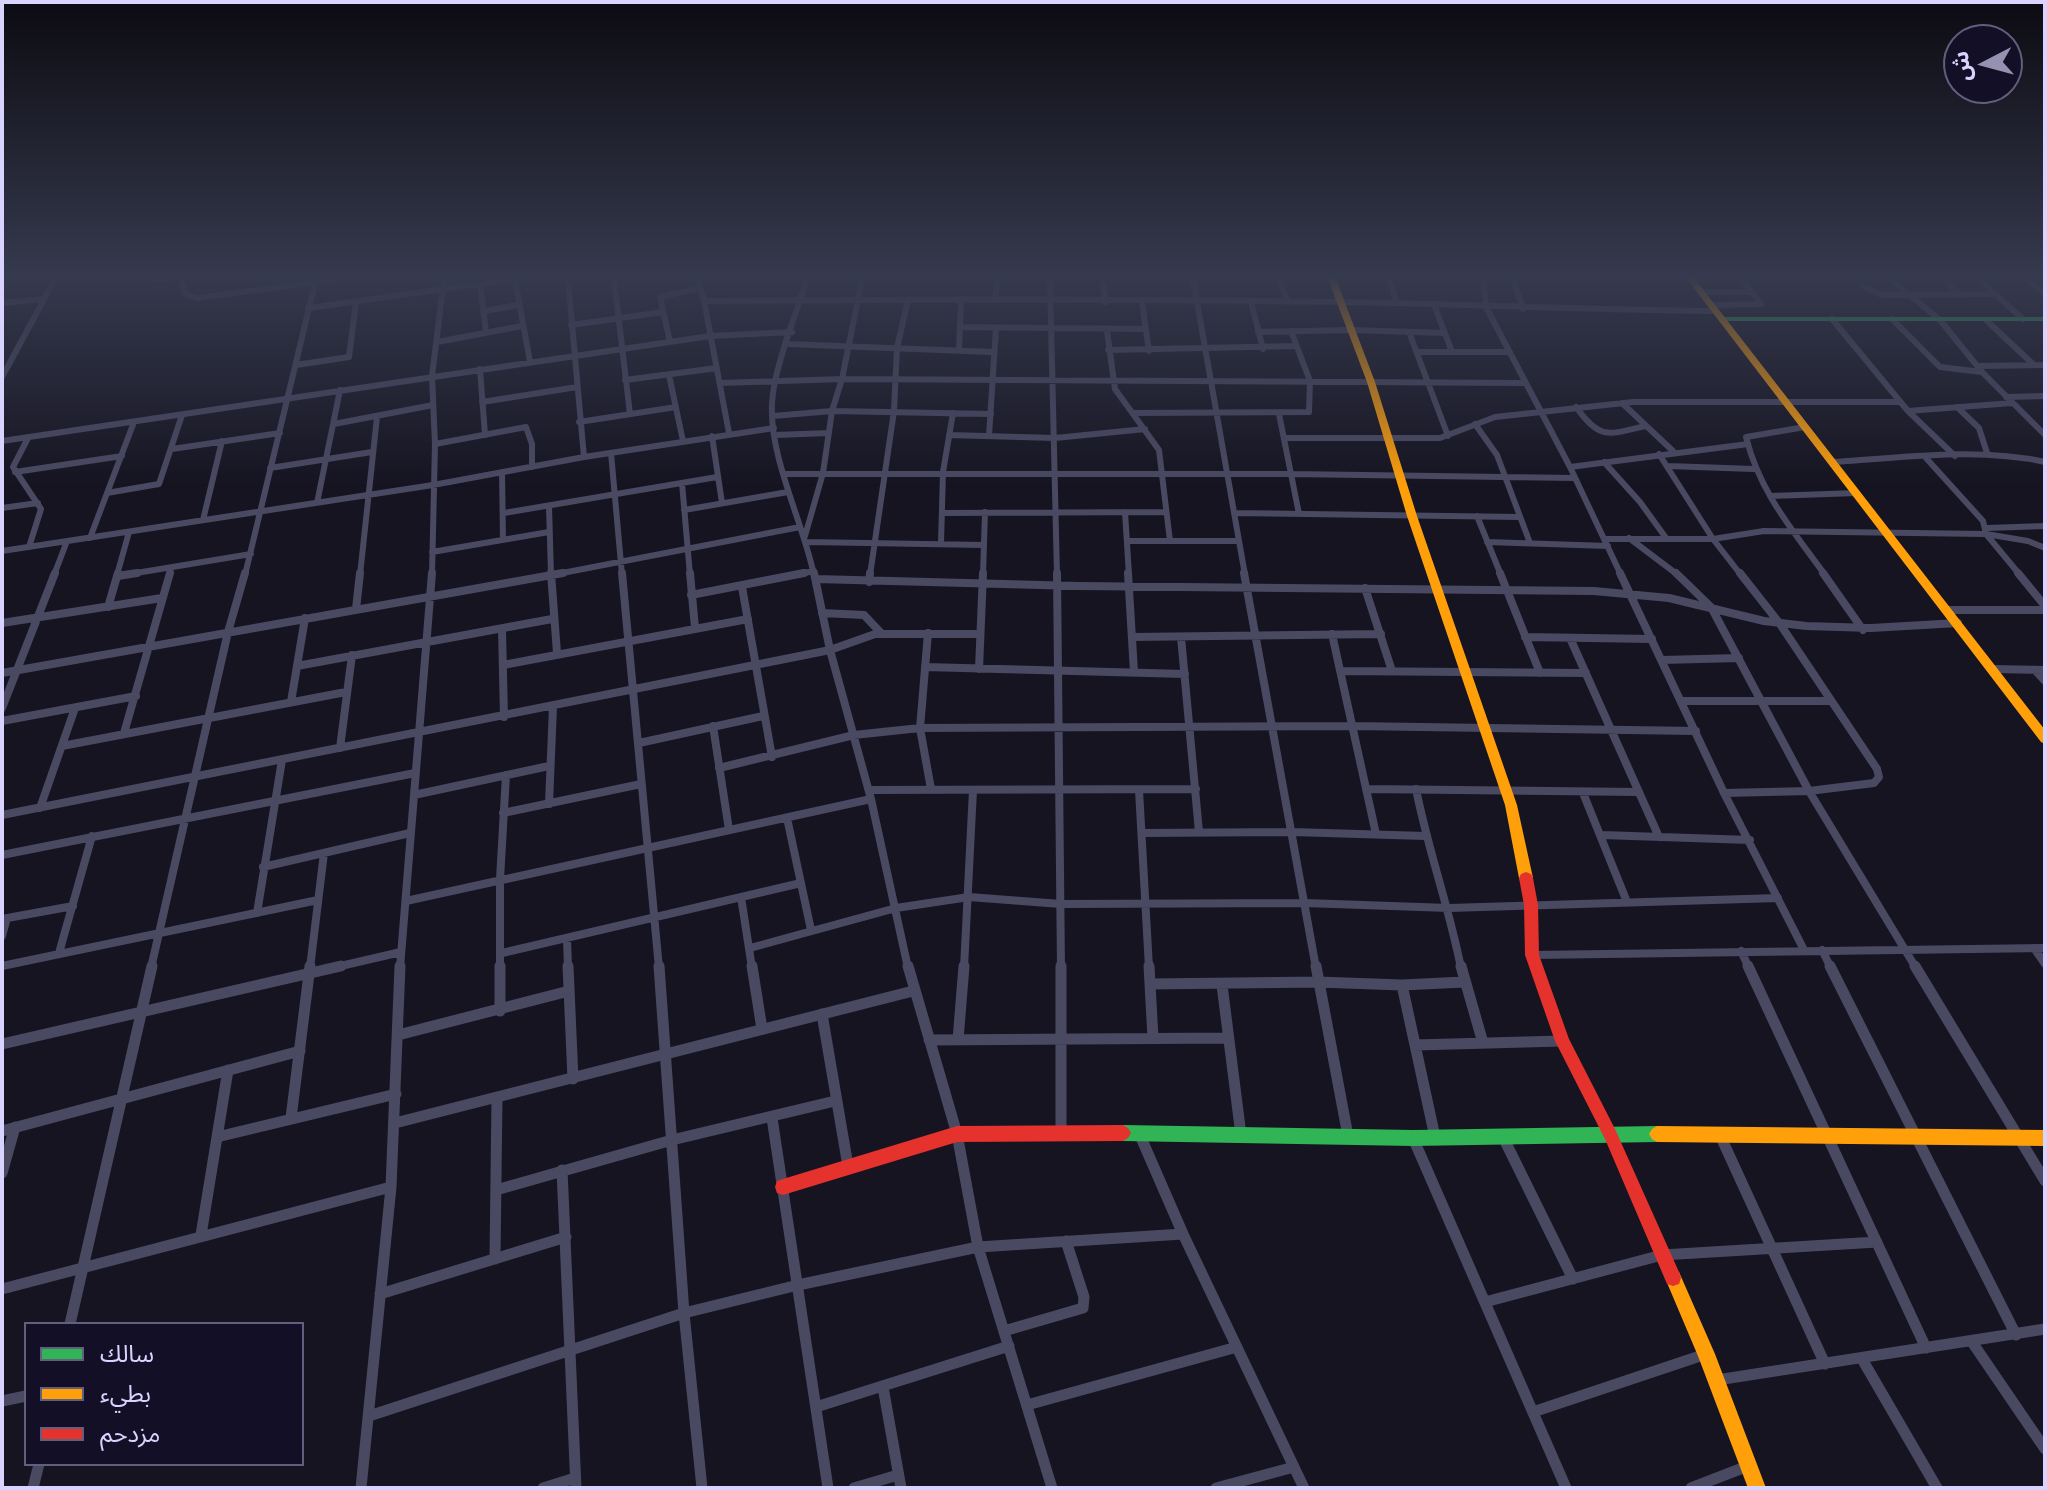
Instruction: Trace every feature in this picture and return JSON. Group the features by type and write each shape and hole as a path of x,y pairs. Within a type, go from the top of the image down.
{"main road":[{"path":"1358,349 1506,790 1531,905 1532,955 1562,1041 1610,1134 1706,1354 1757,1488"},
{"path":"1745,349 2045,739"},
{"path":"783,1187 957,1134 1139,1133 1435,1138 1719,1133 2045,1138"}],"street":[{"path":"2,377 17,349"},
{"path":"70,1322 228,632 251,554 299,349"},
{"path":"296,365 349,357 350,349"},
{"path":"361,1488 391,1187 401,952 417,734 432,595 435,444 432,376 436,349"},
{"path":"527,349 530,362"},
{"path":"573,349 584,457"},
{"path":"2,441 620,349"},
{"path":"624,349 630,414"},
{"path":"713,349 729,433"},
{"path":"787,349 777,379 773,416 788,492 806,540 830,650 870,794 913,991 957,1134 978,1247 1052,1488"},
{"path":"806,540 848,349"},
{"path":"869,582 894,411 897,349"},
{"path":"914,349 992,352"},
{"path":"989,436 993,349"},
{"path":"1052,349 1061,790 1061,1133"},
{"path":"1170,541 1159,450 1118,394 1108,350 1268,349"},
{"path":"1133,413 1309,412 1310,381 1297,349"},
{"path":"1416,349 1448,436"},
{"path":"1507,349 1570,467 1724,793 1804,950"},
{"path":"1856,349 1908,411 1955,456"},
{"path":"1922,349 1940,367 1980,369 2045,365"},
{"path":"1963,349 2045,435"},
{"path":"2016,349 2035,366"},
{"path":"1205,351 1348,1137"},
{"path":"1418,352 1509,352"},
{"path":"625,380 717,368"},
{"path":"480,369 485,435"},
{"path":"669,375 683,441"},
{"path":"720,383 777,379 1114,379 1524,383"},
{"path":"482,402 577,387"},
{"path":"317,503 340,390"},
{"path":"2006,397 2045,396"},
{"path":"1285,438 1389,440 1448,436 1495,417 1622,403 1900,402"},
{"path":"1622,403 1674,452"},
{"path":"1908,411 2012,403"},
{"path":"334,424 433,405"},
{"path":"579,422 676,407"},
{"path":"1576,407 1592,430 1602,435 1645,426"},
{"path":"1957,407 1979,428 1987,453"},
{"path":"773,416 832,411 991,414"},
{"path":"941,543 943,472 953,413"},
{"path":"1279,414 1299,514"},
{"path":"107,493 159,484 182,415"},
{"path":"356,609 377,417"},
{"path":"90,538 134,422"},
{"path":"1475,424 1497,455 1530,543"},
{"path":"1805,427 1748,435 1754,469 1863,630"},
{"path":"435,444 528,428 532,467"},
{"path":"949,435 1055,438 1145,429"},
{"path":"172,449 280,433"},
{"path":"2,551 433,485 729,433 829,433"},
{"path":"712,436 722,503"},
{"path":"28,438 14,460 15,472 38,503 39,516 29,547"},
{"path":"203,520 222,441"},
{"path":"1570,467 1748,444"},
{"path":"270,468 372,452"},
{"path":"611,453 626,641 639,743 652,918 667,1056 684,1313 702,1488"},
{"path":"1833,462 1987,453 2020,455 2045,462"},
{"path":"1659,454 1713,539 1780,624 1877,769 1879,777 1874,783 1809,791 1724,793"},
{"path":"15,472 122,456"},
{"path":"1926,458 1962,496 2045,608"},
{"path":"1604,462 1640,502 1666,538"},
{"path":"1668,466 1754,469"},
{"path":"502,472 503,540"},
{"path":"784,474 943,472 1575,478"},
{"path":"504,513 717,477"},
{"path":"682,483 695,628"},
{"path":"684,510 788,492"},
{"path":"1770,496 1857,493"},
{"path":"2,508 38,503"},
{"path":"549,506 552,619 557,653"},
{"path":"979,669 985,512"},
{"path":"1125,512 1134,672"},
{"path":"943,513 1166,512"},
{"path":"1234,513 1519,517"},
{"path":"1477,516 1540,673"},
{"path":"1487,542 1713,539 1742,533 1986,531 2045,526"},
{"path":"2,673 686,551 800,527"},
{"path":"1986,531 2045,548"},
{"path":"108,607 129,532"},
{"path":"432,552 549,532"},
{"path":"1629,538 1672,569 1711,607 1809,791 2045,1181"},
{"path":"806,540 984,545"},
{"path":"2,708 67,541"},
{"path":"1127,541 1238,541"},
{"path":"118,576 251,554"},
{"path":"124,733 171,568"},
{"path":"691,595 815,575 869,582 1056,586 1505,589 1672,597 1780,624 1863,630 1958,623"},
{"path":"742,587 772,757"},
{"path":"1365,588 1392,671"},
{"path":"2,623 162,598"},
{"path":"1947,610 2045,608"},
{"path":"822,613 867,614 882,634"},
{"path":"291,702 305,618"},
{"path":"297,666 552,619"},
{"path":"503,665 748,619"},
{"path":"502,629 504,717"},
{"path":"928,633 920,728 931,789"},
{"path":"2,815 553,707 830,650 882,634 980,634"},
{"path":"1332,634 1376,834"},
{"path":"1132,637 1381,634"},
{"path":"1181,637 1199,832"},
{"path":"1525,637 1652,639"},
{"path":"1570,638 1659,837"},
{"path":"340,748 352,655"},
{"path":"1662,660 1739,658"},
{"path":"925,667 1185,674"},
{"path":"1993,669 2040,670 2045,681"},
{"path":"1341,671 1586,673"},
{"path":"62,746 346,692"},
{"path":"2,721 136,696"},
{"path":"1682,701 1831,701"},
{"path":"549,804 553,707"},
{"path":"40,808 75,708"},
{"path":"639,743 763,716"},
{"path":"713,726 729,830"},
{"path":"719,768 854,735 920,728 1352,726 1696,731"},
{"path":"257,913 282,760"},
{"path":"414,795 549,766"},
{"path":"2,855 276,798 415,773"},
{"path":"500,1011 500,879 506,775"},
{"path":"503,813 641,784"},
{"path":"406,901 787,818 870,794 931,789 1196,789"},
{"path":"1366,789 1639,792"},
{"path":"1416,789 1425,836 1449,908 1464,982 1483,1043"},
{"path":"958,1040 969,897 973,790"},
{"path":"1139,790 1153,1038"},
{"path":"1583,793 1627,902"},
{"path":"787,818 811,930"},
{"path":"1142,833 1292,832 1425,836"},
{"path":"263,867 410,833"},
{"path":"1602,835 1750,840"},
{"path":"59,953 92,836"},
{"path":"291,1118 324,853"},
{"path":"502,953 801,883"},
{"path":"741,897 762,1029"},
{"path":"750,948 896,908 969,897 1061,904 1305,903 1449,908 1778,898"},
{"path":"2,966 318,900"},
{"path":"2,936 5,919 73,906"},
{"path":"567,938 573,1079"},
{"path":"1532,955 2040,948 2045,964"},
{"path":"1822,950 1919,1137 2016,1335"},
{"path":"1741,951 1926,1348"},
{"path":"2,1044 401,952"},
{"path":"1150,984 1318,982 1402,985 1464,982"},
{"path":"1222,985 1241,1135"},
{"path":"1402,985 1435,1138"},
{"path":"398,1035 569,991"},
{"path":"395,1123 913,991"},
{"path":"822,1014 848,1166"},
{"path":"929,1040 1228,1038"},
{"path":"1415,1045 1562,1041"},
{"path":"2,1131 300,1051"},
{"path":"201,1235 228,1070"},
{"path":"217,1137 396,1094"},
{"path":"495,1259 497,1097"},
{"path":"496,1190 672,1140 835,1101"},
{"path":"772,1118 828,1488"},
{"path":"2,1173 15,1127"},
{"path":"1139,1133 1183,1234 1304,1488"},
{"path":"1719,1133 1825,1364"},
{"path":"1503,1137 1573,1279"},
{"path":"1413,1138 1566,1488"},
{"path":"543,1488 576,1483 562,1170"},
{"path":"2,1289 391,1187"},
{"path":"369,1416 684,1313 798,1285 978,1247 1183,1234"},
{"path":"380,1294 566,1237"},
{"path":"1004,1331 1083,1308 1084,1297 1066,1241"},
{"path":"1485,1302 1662,1255 1877,1242"},
{"path":"1717,1380 2045,1329"},
{"path":"1972,1342 2045,1449"},
{"path":"816,1407 1009,1346"},
{"path":"1027,1405 1237,1347"},
{"path":"1533,1412 1706,1354"},
{"path":"1862,1359 1937,1488"},
{"path":"854,1488 900,1482 883,1387"},
{"path":"2,1401 24,1396"},
{"path":"33,1488 38,1466"},
{"path":"1691,1488 1748,1466"},
{"path":"1216,1488 1294,1467"}],"traffic: fast":[{"path":"1123,1133 1413,1138 1657,1134"}],"traffic: slow":[{"path":"1358,349 1511,805 1526,878"},
{"path":"1745,349 2045,739"},
{"path":"1657,1134 2045,1138"},
{"path":"1673,1278 1706,1354 1757,1488"}],"traffic: jam":[{"path":"1526,878 1531,905 1532,955 1562,1041 1610,1134 1673,1278"},
{"path":"783,1187 957,1134 1123,1133"}]}
